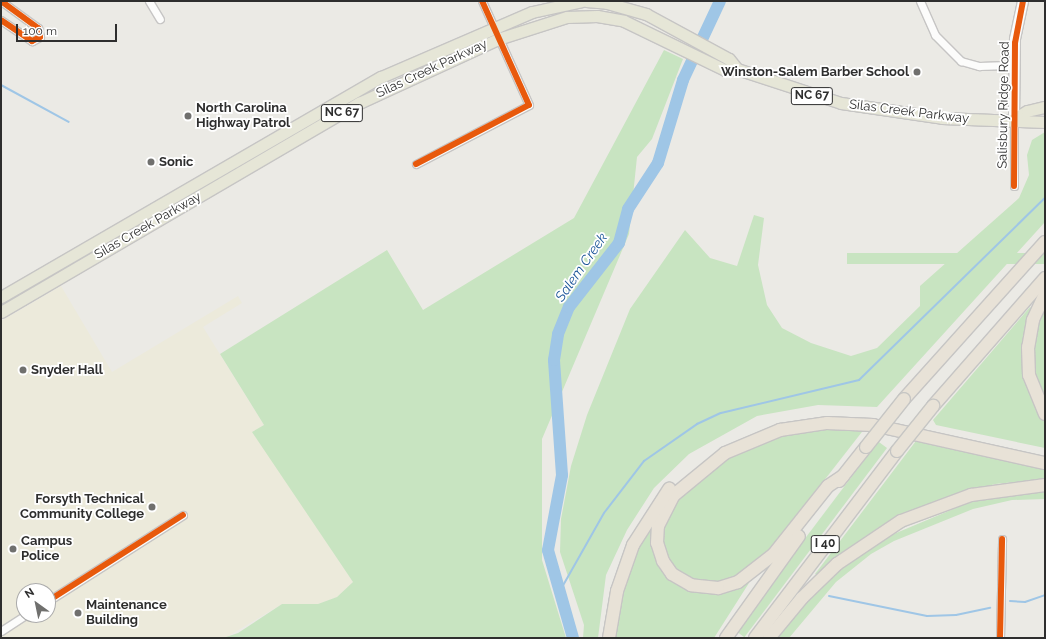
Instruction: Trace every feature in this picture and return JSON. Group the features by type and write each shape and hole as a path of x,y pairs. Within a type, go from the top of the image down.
{"highway":[{"name":"I 40","path":"726,638 843,476 904,399 1045,242"},
{"name":"I 40","path":"755,638 933,406 1045,278"},
{"path":"1045,294 1033,320 1028,354 1029,374 1045,414"},
{"path":"609,638 622,575 649,516 691,468 751,432 805,417 866,417 1045,456"},
{"path":"843,476 828,486 774,554 738,582 718,588 691,585 672,574 663,560 657,543 658,526 678,491 725,453 780,430 827,423 873,425 1045,463"},
{"path":"769,638 824,576 901,521 971,495 1045,485"}],"main road":[{"name":"Silas Creek Parkway","path":"1,297 351,93 493,27 532,12 582,1"},
{"name":"Silas Creek Parkway","path":"586,1 607,2 646,14 729,59 737,69"},
{"name":"Silas Creek Parkway","path":"1,312 359,103 498,39 555,20 597,16 624,21 725,70 737,69 812,96 864,108 958,120 1014,119 1029,124 1045,122"},
{"name":"Silas Creek Parkway","path":"1014,119 1027,111 1045,107"},
{"path":"49,284 48,276 116,236 122,226"}],"street":[{"path":"1,1 38,28 40,37 32,41 1,20"},
{"path":"149,1 160,19"},
{"path":"416,164 529,105 482,1"},
{"path":"920,1 935,35 962,61 979,66 1015,65"},
{"name":"Salisbury Ridge Road","path":"1014,186 1015,38 1023,1"},
{"path":"56,596 183,515"},
{"path":"1000,638 1002,539"},
{"path":"1,631 16,621"}],"shaded area":[{"name":"Forsyth Technical Community College","path":"61,286 112,372 238,296 242,303 203,327 264,425 253,432 353,582 337,597 318,604 282,604 225,638 1,638 1,321"}],"green space":[{"path":"664,50 683,59 652,139 637,157 629,234 542,439 542,560 566,638 223,638 238,633 282,604 318,604 337,597 353,582 252,432 264,425 220,354 387,250 423,310 574,218"},
{"path":"1045,132 1045,222 877,407 818,405 757,416 689,454 654,488 627,530 606,575 598,638 583,638 584,625 560,552 561,519 571,466 587,415 630,309 685,230 710,258 737,266 754,215 764,218 758,265 767,305 782,328 811,343 851,356 877,348 920,306 920,286 1019,198 1029,175 1027,155 1032,140"},
{"path":"847,253 1045,253 1045,264 847,264"},
{"path":"1045,301 1045,405 1035,376 1032,351"},
{"path":"1030,307 1034,310 1026,336 1045,419 1045,448 936,425 933,420"},
{"path":"865,428 759,564 726,583 698,583 672,567 662,542 663,523 681,496 729,455 799,429"},
{"path":"919,437 1045,466 1045,479 995,484 934,502 911,512 818,575 815,574"},
{"path":"878,441 887,448 744,637 736,631"},
{"path":"1045,492 1045,499 1012,500 973,509 894,541 871,554 836,582 789,638 777,638 811,596 840,569 889,536 970,502"},
{"path":"651,524 655,526 672,577 734,587 749,583 714,638 613,638 630,561"}],"waterway":[{"name":"Salem Creek","path":"573,638 548,550 562,475 554,360 558,334 569,307 619,243 628,209 658,163 683,80 720,1"},
{"path":"1,85 69,122"},
{"path":"561,589 604,513 644,461 697,424 721,413 859,380 1045,198"},
{"path":"1010,601 1025,602 1045,595"},
{"path":"829,596 927,616 956,615 990,608"}],"cycle path":[{"path":"1,1 38,28 40,37 32,41 1,20"},
{"path":"416,164 529,105 482,1"},
{"path":"1014,186 1015,43 1023,1"},
{"path":"56,596 183,515"},
{"path":"1000,638 1002,539"}],"place":[{"name":"Winston-Salem Barber School","path":"917,72"},
{"name":"North Carolina Highway Patrol","path":"188,116"},
{"name":"Sonic","path":"151,162"},
{"name":"Snyder Hall","path":"23,370"},
{"name":"Forsyth Technical Community College","path":"152,507"},
{"name":"Campus Police","path":"13,549"},
{"name":"Maintenance Building","path":"78,613"}]}
